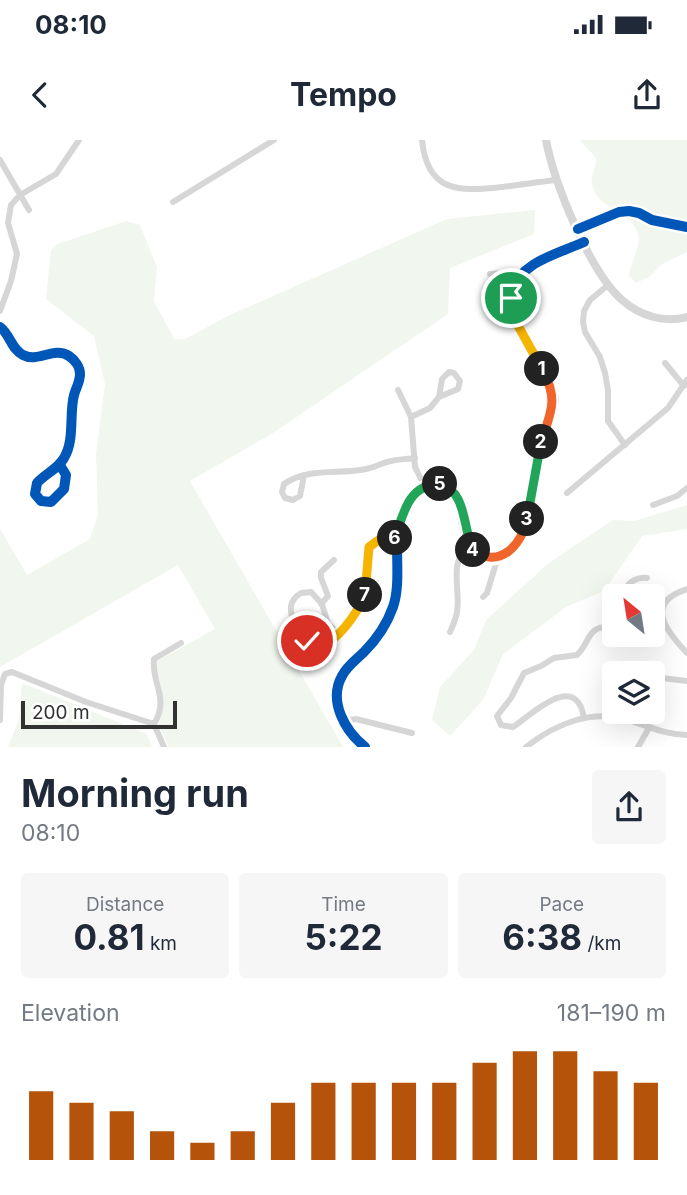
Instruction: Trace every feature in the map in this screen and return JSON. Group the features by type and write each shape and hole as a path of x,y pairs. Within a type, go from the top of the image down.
{"street":[{"path":"0,311 17,254 8,223 11,205 20,195 56,174 79,140"},
{"path":"173,202 274,140"},
{"path":"422,140 426,164 446,186 477,190 556,180"},
{"path":"546,140 556,180 584,243 608,285 623,301 645,315 664,319 687,317"},
{"path":"0,160 29,210"},
{"path":"0,212 8,215"},
{"path":"365,747 357,741 343,721 338,701 341,678 379,634 395,600 399,577 398,524 414,495 425,487 438,484 453,490 461,506 471,545 481,556 494,559 506,554 515,546 526,526 534,477 553,401 549,383 512,310 512,292 518,278 529,267 584,243"},
{"path":"490,274 503,273 518,278"},
{"path":"608,285 590,300 584,311 583,322 585,332 600,357 607,381 608,421 625,445"},
{"path":"0,327 7,332 12,344 22,355 33,358 58,352 70,356 78,366 80,375 69,444 60,465 37,483 35,494 41,501 51,502 64,489 66,475 60,465"},
{"path":"567,493 667,408 685,383 665,363"},
{"path":"398,390 411,417 417,474 425,487"},
{"path":"411,417 430,408 439,397"},
{"path":"304,475 366,469 390,461 415,458"},
{"path":"653,505 677,496 687,488"},
{"path":"338,633 328,624 321,604 311,592 304,591 293,601 292,613 307,641 313,646 326,645 338,633 365,594 369,547 380,539 397,537"},
{"path":"450,632 458,609 456,563 462,552 471,545"},
{"path":"483,597 487,593 498,557"},
{"path":"321,604 328,596 321,572 334,560"},
{"path":"630,584 640,577 647,578"},
{"path":"665,604 674,594 687,589"},
{"path":"584,718 580,705 571,698 564,697 539,707 513,727 501,725 497,716 511,698 525,672 557,657 577,655 593,631 602,627"},
{"path":"665,629 687,653"},
{"path":"154,724 160,700 154,659 181,643"},
{"path":"0,720 1,680 5,674 12,672 86,702 154,724 164,747"},
{"path":"665,678 687,681"},
{"path":"526,747 558,726 584,718 620,718 649,728 687,735"},
{"path":"343,721 356,719 412,733"},
{"path":"638,747 649,728"}],"shaded area":[{"path":"580,140 687,140 687,252 662,264 649,277 636,283 629,276 638,244 638,233 629,220 595,193 592,182 596,158"},
{"path":"535,210 534,234 450,268 448,314 273,433 190,481 343,747 169,747 159,726 162,691 155,662 215,629 178,565 0,667 0,529 27,575 90,539 98,515 96,454 105,384 94,336 46,299 51,250 58,244 126,221 140,225 157,267 154,301 174,339 185,339 230,315 447,219"},
{"path":"687,505 687,529 642,536 609,584 602,584 602,592 566,607 503,654 483,700 450,736 432,720 440,687 474,650 486,620 549,563 613,520 634,521"},
{"path":"22,683 147,734 152,747 8,747 19,719"}],"cycle path":[{"path":"578,229 619,212 629,211 652,220 687,227"},
{"path":"365,747 351,733 341,715 338,686 346,669 377,637 393,607 398,529 408,501 420,490 431,485 450,488 459,504 469,542 473,549 484,557 499,557 510,550 525,526 539,451 551,416 553,394 543,369 514,319 512,292 516,282 532,266 584,242"},
{"path":"0,327 23,355 34,357 63,353 78,366 80,377 74,395 67,451 61,462 37,483 35,494 41,501 51,502 64,489 66,475 60,465"}],"route":[{"path":"307,641 316,647 326,645 349,620 365,594 369,547 380,539 397,537 398,524 404,509 414,495 425,487 438,484 453,490 461,506 469,541 473,550 481,556 494,559 515,546 526,526 541,442 553,401 547,378 516,322 511,298"}]}
